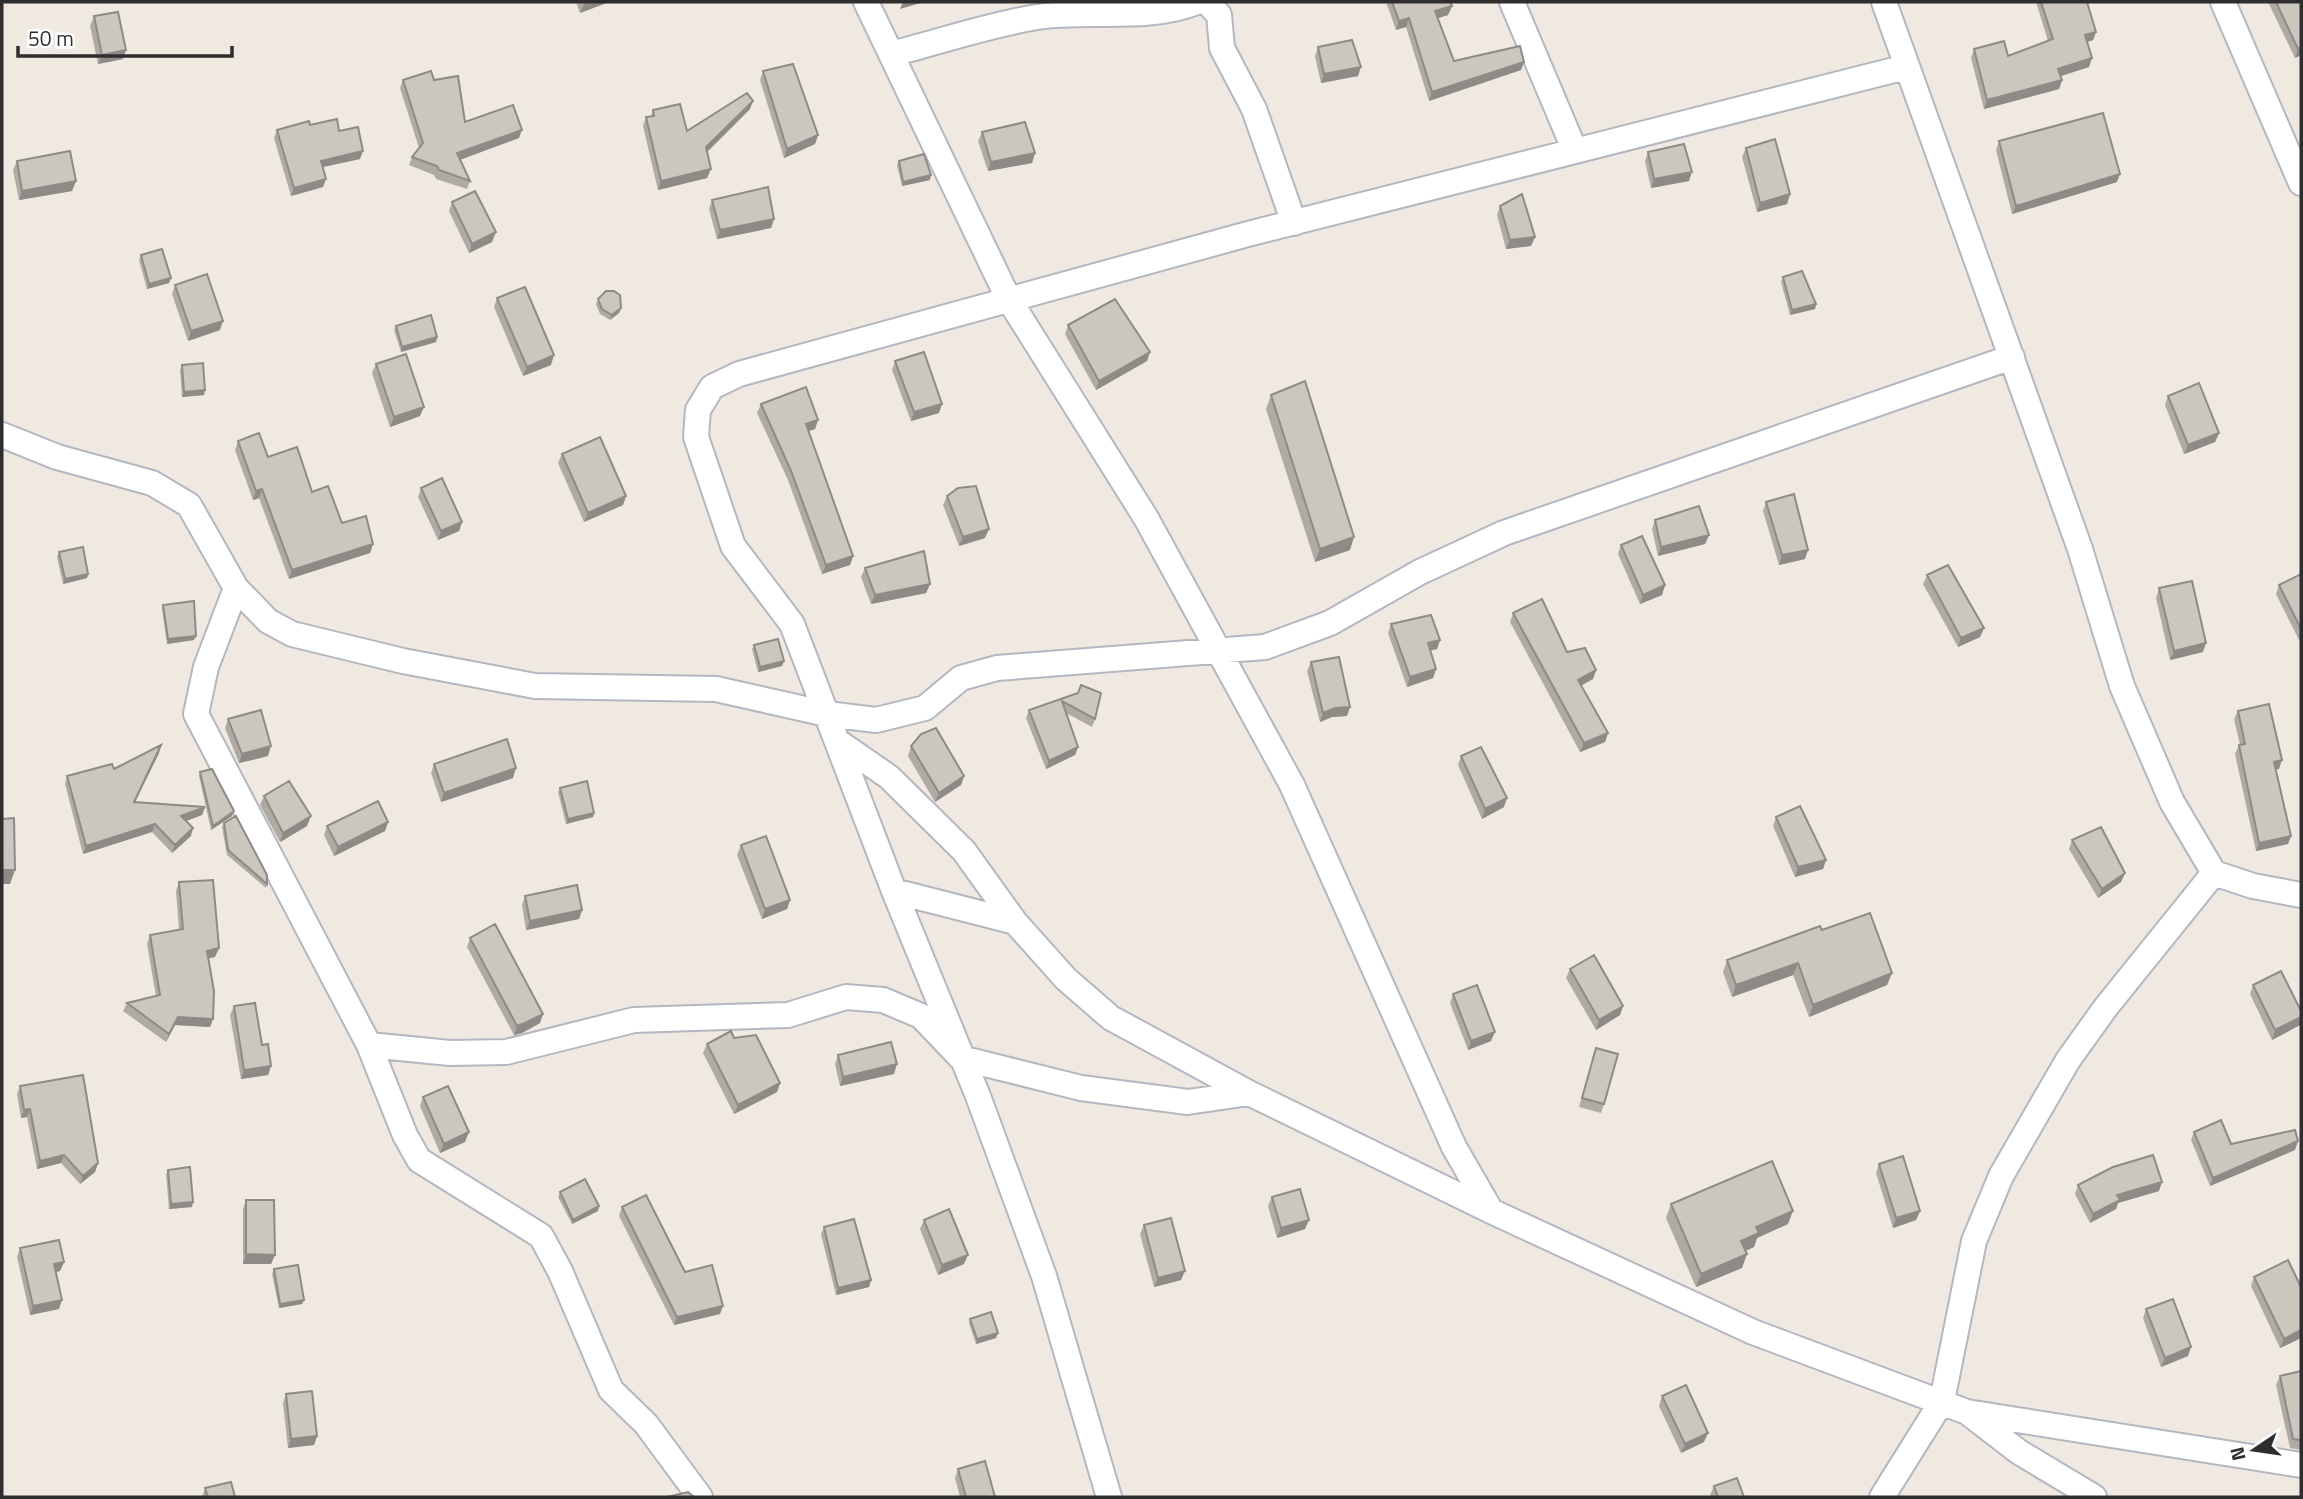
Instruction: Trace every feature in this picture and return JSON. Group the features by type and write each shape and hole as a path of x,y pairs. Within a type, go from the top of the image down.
{"street":[{"path":"866,2 1008,298 1146,518 1292,785 1454,1147 1491,1211"},
{"path":"891,54 1037,17 1093,13 1129,15 1197,2"},
{"path":"1207,2 1219,15 1222,48 1254,109 1294,223"},
{"path":"1512,2 1575,151"},
{"path":"1884,2 2080,549 2122,686 2172,802 2214,873 2253,886 2301,895"},
{"path":"2223,2 2301,183"},
{"path":"1109,1497 1044,1276 1010,1180 894,891 792,624 733,546 696,437 698,410 712,387 739,374 1008,298 1906,67"},
{"path":"2,435 57,457 152,483 189,505 236,588 268,621 292,634 403,661 535,685 716,689 827,714 876,720 925,708 961,678 997,668 1221,653 1265,647 1330,623 1420,572 1504,533 2012,357"},
{"path":"236,588 206,667 196,714 369,1045 405,1135 419,1160 541,1236 560,1271 611,1390 646,1424 700,1497"},
{"path":"837,741 889,777 964,851 1015,922 1066,979 1111,1018 1249,1093 1491,1211 1753,1332 1967,1412 2019,1452 2094,1497"},
{"path":"1882,1497 1942,1401 1974,1241 2001,1176 2068,1060 2106,1007 2214,873"},
{"path":"894,891 1015,922"},
{"path":"369,1045 450,1053 506,1052 634,1020 788,1015 846,996 883,1000 921,1016 961,1058 1081,1088 1188,1102 1249,1093"},
{"path":"1967,1412 2301,1465"}],"building":[{"path":"1392,2 1450,2 1452,6 1435,11 1454,61 1520,46 1524,62 1432,92 1409,18 1399,21"},
{"path":"2041,2 2087,2 2096,32 2085,35 2092,58 2058,69 2062,80 1987,100 1974,49 2004,41 2008,56 2053,39"},
{"path":"2276,2 2301,2 2301,48 2298,49"},
{"path":"118,12 126,50 102,55 94,16"},
{"path":"1352,40 1361,67 1324,74 1318,47"},
{"path":"793,64 818,135 787,149 763,71"},
{"path":"431,71 434,80 458,76 465,122 513,105 522,130 457,153 470,181 412,157 423,143 403,80"},
{"path":"747,93 753,101 706,147 711,169 661,181 646,117 654,116 653,110 680,104 687,131"},
{"path":"2103,113 2120,174 2016,206 1999,141"},
{"path":"337,119 339,131 358,127 363,151 321,161 326,179 294,188 277,130 309,121 310,125"},
{"path":"1025,122 1035,153 991,162 982,132"},
{"path":"1775,139 1790,194 1760,203 1746,148"},
{"path":"1684,144 1692,172 1654,179 1648,152"},
{"path":"70,151 76,181 22,191 17,161"},
{"path":"924,154 931,175 903,182 899,161"},
{"path":"768,187 774,219 720,230 712,200"},
{"path":"475,191 496,232 472,244 452,202"},
{"path":"1522,194 1535,237 1510,240 1500,206"},
{"path":"162,249 171,278 149,284 141,255"},
{"path":"1802,271 1816,304 1792,310 1783,277"},
{"path":"207,274 223,321 191,331 175,285"},
{"path":"525,287 554,355 527,367 497,298"},
{"path":"606,291 614,291 620,295 621,308 612,315 602,309 598,299"},
{"path":"1115,299 1150,352 1099,381 1068,325"},
{"path":"431,315 437,337 402,347 396,326"},
{"path":"924,352 942,404 914,412 895,361"},
{"path":"406,354 424,407 394,417 376,364"},
{"path":"203,363 205,390 184,392 182,365"},
{"path":"1305,381 1354,537 1320,549 1271,395"},
{"path":"2199,383 2219,433 2188,445 2168,396"},
{"path":"806,387 818,420 806,424 853,556 826,565 791,471 761,404"},
{"path":"259,433 268,457 297,447 312,492 328,486 342,523 366,516 373,544 292,570 262,489 256,491 238,441"},
{"path":"600,437 626,496 588,513 562,454"},
{"path":"442,478 462,522 441,531 421,488"},
{"path":"976,486 989,529 963,537 947,496 958,488"},
{"path":"1794,494 1808,550 1782,555 1766,502"},
{"path":"1699,506 1709,535 1661,547 1655,520"},
{"path":"1642,536 1665,585 1643,595 1621,545"},
{"path":"83,547 88,574 65,579 59,552"},
{"path":"924,551 930,584 875,595 865,568"},
{"path":"1948,565 1984,628 1961,638 1927,575"},
{"path":"2301,574 2301,629 2279,585"},
{"path":"2192,581 2206,643 2174,651 2159,588"},
{"path":"1542,599 1567,652 1585,648 1596,670 1578,680 1608,733 1584,743 1513,613"},
{"path":"194,601 196,636 168,639 163,605"},
{"path":"1431,615 1440,640 1428,643 1436,669 1410,677 1391,624"},
{"path":"778,639 784,661 760,667 754,645"},
{"path":"1339,657 1350,707 1335,708 1323,713 1311,662"},
{"path":"1081,685 1101,693 1095,719 1062,701 1078,747 1049,761 1029,710 1078,693"},
{"path":"2269,704 2282,760 2274,762 2291,836 2259,843 2239,745 2245,744 2238,711"},
{"path":"261,710 271,746 242,754 228,719"},
{"path":"936,728 964,776 939,793 911,746 921,734"},
{"path":"507,739 516,768 444,793 434,764"},
{"path":"161,745 134,802 205,807 181,816 193,828 175,845 155,824 86,846 67,776 112,764 114,769"},
{"path":"1481,747 1507,798 1485,809 1461,756"},
{"path":"212,769 234,811 213,826 200,772"},
{"path":"289,781 311,816 283,833 264,796"},
{"path":"587,781 594,813 568,819 560,788"},
{"path":"378,801 388,822 338,847 327,826"},
{"path":"1800,806 1826,860 1798,867 1776,817"},
{"path":"236,816 267,875 267,884 228,850 224,823"},
{"path":"14,818 15,870 2,870 2,819"},
{"path":"2101,827 2125,873 2102,889 2072,840"},
{"path":"766,836 790,900 765,909 741,845"},
{"path":"213,880 219,948 207,951 214,991 213,1019 178,1017 169,1034 127,1003 160,995 150,935 183,929 179,882"},
{"path":"577,885 582,910 530,921 525,896"},
{"path":"1870,913 1892,973 1813,1005 1798,963 1736,985 1727,960 1820,926 1822,930"},
{"path":"495,924 543,1014 517,1026 470,938"},
{"path":"1594,955 1623,1006 1599,1020 1570,969"},
{"path":"2281,971 2301,1011 2301,1017 2275,1030 2253,985"},
{"path":"1477,985 1495,1032 1471,1041 1453,994"},
{"path":"255,1003 262,1045 268,1044 271,1066 244,1070 234,1006"},
{"path":"731,1031 734,1038 756,1035 780,1083 738,1105 707,1044"},
{"path":"891,1042 897,1064 843,1077 838,1055"},
{"path":"1596,1048 1618,1054 1604,1104 1582,1098"},
{"path":"83,1075 98,1163 83,1176 64,1155 40,1161 30,1109 24,1110 20,1086"},
{"path":"448,1086 469,1132 444,1144 423,1097"},
{"path":"2221,1120 2231,1144 2295,1130 2298,1141 2213,1178 2194,1132"},
{"path":"2153,1155 2162,1182 2117,1195 2120,1200 2093,1214 2078,1185 2113,1167"},
{"path":"1903,1156 1920,1211 1896,1218 1879,1164"},
{"path":"1772,1161 1793,1211 1756,1227 1759,1233 1741,1241 1747,1254 1701,1274 1671,1204"},
{"path":"190,1167 193,1202 171,1204 168,1170"},
{"path":"585,1179 599,1206 573,1220 560,1192"},
{"path":"1300,1189 1309,1220 1281,1228 1272,1197"},
{"path":"646,1195 685,1272 712,1265 723,1306 677,1317 622,1207"},
{"path":"246,1200 274,1200 275,1255 246,1254"},
{"path":"949,1209 968,1255 942,1265 924,1220"},
{"path":"1171,1218 1185,1271 1158,1278 1144,1225"},
{"path":"854,1219 871,1280 838,1288 824,1227"},
{"path":"59,1240 64,1262 54,1264 62,1300 33,1306 20,1248"},
{"path":"2288,1260 2301,1287 2301,1330 2284,1339 2254,1277"},
{"path":"298,1265 304,1300 280,1304 274,1269"},
{"path":"2173,1299 2191,1347 2165,1358 2146,1309"},
{"path":"991,1312 998,1333 977,1339 970,1319"},
{"path":"2301,1371 2301,1440 2293,1439 2280,1376"},
{"path":"1686,1385 1708,1433 1685,1444 1662,1396"},
{"path":"312,1391 317,1436 291,1439 286,1394"},
{"path":"985,1461 995,1497 966,1497 958,1469"},
{"path":"1737,1478 1744,1497 1718,1497 1714,1486"},
{"path":"231,1482 235,1497 208,1497 205,1488"},
{"path":"688,1492 694,1497 667,1497"}]}
